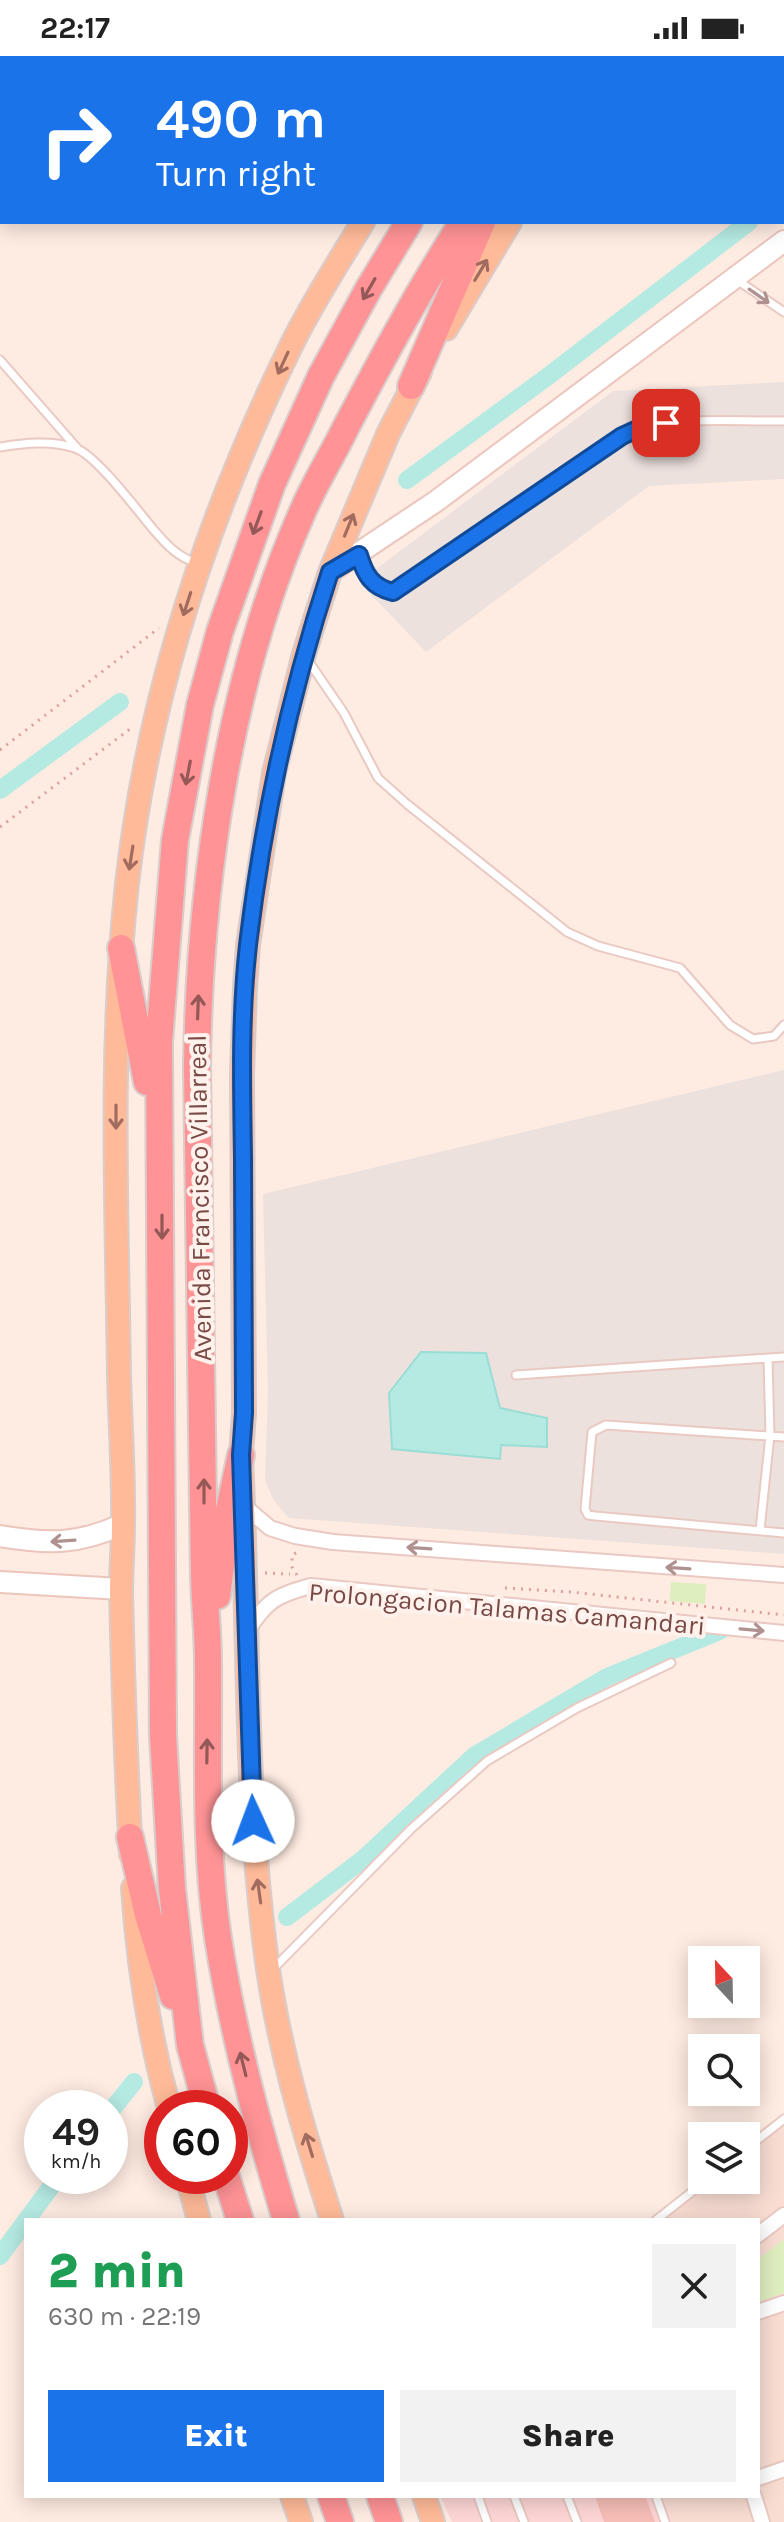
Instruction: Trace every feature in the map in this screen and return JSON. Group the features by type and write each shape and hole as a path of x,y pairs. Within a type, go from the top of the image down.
{"highway":[{"name":"Avenida Francisco Villarreal","path":"202,2090 190,2045 172,1889 163,1735 159,1042 175,840 200,705 246,552 272,484 321,376 408,224"},
{"name":"Avenida Francisco Villarreal","path":"285,2218 242,2059 218,1938 211,1882 206,1772 208,1659 204,1572 197,1021 215,825 254,648 302,512 385,352 462,224"},
{"path":"411,386 481,224"},
{"path":"121,948 144,1057 162,1168"},
{"path":"208,1659 227,1519 241,1455"},
{"path":"130,1837 148,1915 190,2045"},
{"path":"232,2194 239,2218"},
{"path":"325,2498 329,2522"},
{"path":"332,2498 340,2522"},
{"path":"381,2498 389,2522"}],"main road":[{"path":"164,2090 137,1954 121,1589 123,1524 116,1071 121,948 131,853 157,710 200,563 292,344 362,224"},
{"name":"Avenida Francisco Villarreal","path":"331,2218 293,2091 269,1974 254,1853 241,1455 244,1413 242,1074 247,959 274,773 304,654 330,572 411,386 509,224"},
{"path":"192,2194 198,2218"},
{"path":"293,2498 301,2522"},
{"path":"425,2498 433,2522"}],"street":[{"path":"330,572 435,502 784,241"},
{"path":"243,1505 270,1528 333,1542 784,1575"},
{"path":"0,1536 35,1542 66,1542 94,1537 123,1524"},
{"path":"0,1582 121,1589"},
{"name":"Prolongacion Talamas Camandari","path":"247,1632 262,1608 280,1594 311,1586 784,1633"},
{"path":"760,2233 784,2215"},
{"path":"760,2311 784,2303"},
{"path":"760,2477 784,2469"},
{"path":"755,2498 762,2522"}],"lane":[{"path":"735,279 784,312"},
{"path":"0,360 170,548 184,559 200,563"},
{"path":"359,555 365,573 379,589 393,592 622,436 644,426 784,421"},
{"path":"0,447 34,442 77,448"},
{"path":"304,654 344,713 378,778 567,932 598,946 680,968 730,1025 753,1039 774,1036 784,1025"},
{"path":"516,1375 784,1357"},
{"path":"760,1530 770,1435 768,1358"},
{"path":"784,1437 606,1425 592,1432 585,1509 588,1515 784,1533"},
{"path":"269,1974 411,1829 487,1761 577,1708 671,1663"},
{"path":"760,2138 784,2119"},
{"path":"659,2218 689,2194"},
{"path":"478,2498 487,2522"},
{"path":"515,2498 524,2522"},
{"path":"568,2498 577,2522"},
{"path":"657,2498 665,2522"}],"path":[{"path":"0,750 161,626 182,620"},
{"path":"0,827 157,710"}],"shaded area":[{"path":"784,382 784,479 649,486 426,652 359,582 613,391"},
{"path":"784,1070 784,1554 289,1518 274,1501 265,1480 268,1392 263,1194"},
{"path":"784,2118 784,2522 672,2522 664,2498 760,2498 760,2218 656,2218 688,2193 760,2194 760,2137"},
{"path":"441,2498 664,2498 672,2522 452,2522"}],"green space":[{"path":"671,1582 706,1584 705,1604 670,1601"},
{"path":"784,2239 784,2293 760,2301 760,2257"}],"water":[{"path":"421,1352 486,1353 500,1408 547,1418 547,1447 501,1445 500,1459 392,1449 389,1393"}],"building":[{"path":"596,2498 646,2498 655,2522 604,2522"}],"waterway":[{"path":"407,480 746,224"},
{"path":"0,790 120,702"},
{"path":"287,1917 362,1860 474,1756 607,1677 720,1631"},
{"path":"128,2090 134,2082"},
{"path":"28,2218 46,2194"},
{"path":"0,2256 24,2223"}],"route":[{"path":"253,1821 241,1455 244,1413 242,1074 245,987 248,945 274,773 313,623 330,572 359,555 365,573 379,589 393,592 622,436 644,426 666,423"}]}
